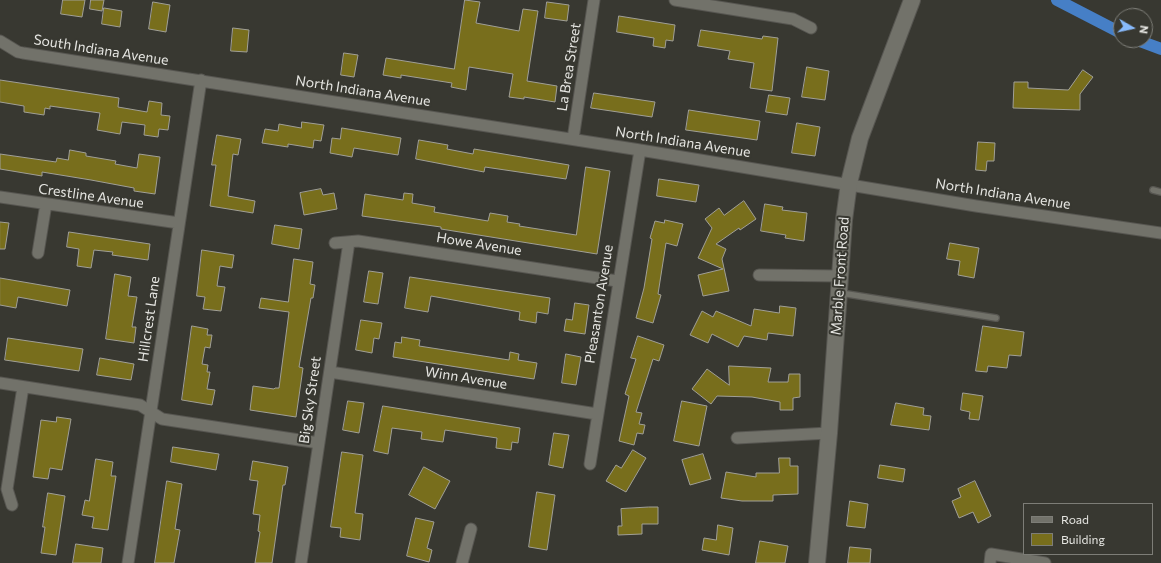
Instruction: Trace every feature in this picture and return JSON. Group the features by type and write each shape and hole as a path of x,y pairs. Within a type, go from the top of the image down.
{"street":[{"name":"La Brea Street","path":"573,139 594,0"},
{"path":"675,0 793,19 811,28"},
{"name":"Marble Front Road","path":"817,563 849,183 860,138 912,0"},
{"name":"South Indiana Avenue","path":"0,41 18,52 201,80"},
{"name":"North Indiana Avenue","path":"201,80 849,183 976,206 1161,233"},
{"name":"Hillcrest Lane","path":"128,563 178,223 201,80"},
{"name":"Pleasanton Avenue","path":"590,464 617,281 640,150"},
{"name":"Crestline Avenue","path":"0,197 178,223"},
{"path":"38,253 46,204"},
{"name":"Howe Avenue","path":"335,243 358,241 617,281"},
{"name":"Big Sky Street","path":"301,563 349,242"},
{"path":"759,275 840,276"},
{"name":"Winn Avenue","path":"330,372 597,414"},
{"path":"0,384 140,405 162,419 319,444"},
{"path":"12,504 7,489 23,387"},
{"path":"737,438 829,433"},
{"path":"462,563 472,529"},
{"path":"990,559 1045,563"}],"lane":[{"path":"1154,190 1161,192"},
{"path":"839,292 996,318"}],"building":[{"path":"63,0 85,0 82,17 61,14"},
{"path":"91,0 104,0 102,11 90,9"},
{"path":"465,0 480,2 476,23 519,31 523,9 538,11 527,81 557,86 555,102 524,97 524,99 509,97 513,74 469,67 466,90 451,87 452,83 401,75 401,78 383,75 386,58 454,69"},
{"path":"153,2 170,5 166,32 149,29"},
{"path":"547,2 569,5 567,21 545,18"},
{"path":"104,8 122,11 120,27 102,24"},
{"path":"619,16 675,25 673,41 666,40 665,48 653,46 654,38 617,32"},
{"path":"233,28 249,30 247,52 231,51"},
{"path":"701,30 762,39 763,36 778,38 772,91 750,88 754,63 728,59 730,51 698,46"},
{"path":"344,53 358,55 354,77 341,75"},
{"path":"807,67 829,71 825,100 802,97"},
{"path":"1083,70 1093,77 1080,94 1080,110 1013,108 1014,82 1028,82 1028,88 1068,90"},
{"path":"0,80 119,98 118,107 147,112 149,101 162,103 161,115 170,116 168,130 159,129 158,137 144,135 145,125 122,122 120,134 97,130 100,113 50,106 50,109 45,108 44,115 24,112 24,106 0,102"},
{"path":"594,93 655,102 652,117 591,108"},
{"path":"769,95 790,98 787,115 766,112"},
{"path":"689,110 760,121 757,140 686,130"},
{"path":"302,122 324,125 321,141 314,140 313,148 288,144 288,147 262,143 265,129 278,131 279,124 301,128"},
{"path":"797,123 820,127 815,156 792,153"},
{"path":"342,128 401,138 398,155 354,148 352,157 330,153 332,138 340,139"},
{"path":"217,135 241,139 238,155 233,154 228,196 255,201 253,213 210,206 216,165 212,165"},
{"path":"419,140 448,145 447,149 473,154 474,149 569,165 566,179 485,167 484,172 416,159"},
{"path":"978,142 995,143 994,161 987,161 986,171 976,170"},
{"path":"70,150 86,153 86,156 116,161 115,164 137,168 139,154 160,157 155,194 134,191 134,188 42,172 42,176 0,169 0,154 56,162 57,158 68,160"},
{"path":"586,167 610,171 597,254 441,229 441,227 362,216 365,194 403,200 404,193 413,194 412,203 435,207 434,212 488,221 490,213 508,216 507,222 520,224 519,226 576,235"},
{"path":"659,179 699,185 696,202 657,196"},
{"path":"321,189 323,195 334,193 337,209 304,215 300,193"},
{"path":"744,201 756,219 740,230 739,228 716,244 726,249 722,259 729,291 703,296 698,275 723,269 698,258 712,228 705,219 719,208 724,215"},
{"path":"765,204 783,207 782,210 807,213 804,241 785,238 786,235 761,231"},
{"path":"665,220 683,224 677,246 666,243 658,294 661,295 653,323 636,318 644,288 652,239 650,238 655,221 664,223"},
{"path":"0,222 9,223 5,249 0,249"},
{"path":"275,225 302,229 299,249 272,244"},
{"path":"69,232 150,244 148,260 112,255 113,252 94,250 91,268 77,266 79,249 67,247"},
{"path":"950,243 979,248 974,278 958,275 960,261 947,259"},
{"path":"202,250 234,255 232,268 220,266 217,286 225,287 221,311 203,309 205,297 197,296"},
{"path":"294,259 313,262 310,284 315,285 313,298 311,298 299,367 303,368 296,417 250,410 253,386 274,389 279,388 289,312 259,308 261,298 288,302"},
{"path":"369,271 383,273 378,304 364,302"},
{"path":"115,274 131,277 128,296 137,297 132,327 136,327 134,343 106,339"},
{"path":"410,277 550,298 548,314 537,312 536,323 519,320 520,312 431,296 428,312 405,308"},
{"path":"0,278 70,290 67,306 18,297 16,308 0,305"},
{"path":"575,303 589,305 585,334 564,331 566,319 572,320"},
{"path":"780,306 796,308 793,336 768,333 767,340 744,336 738,347 712,334 708,343 690,335 702,311 713,317 716,311 751,326 754,309 779,313"},
{"path":"361,320 382,323 379,339 374,338 372,353 356,350"},
{"path":"192,326 208,329 207,335 212,335 210,348 205,347 202,364 208,365 207,372 210,372 207,389 215,390 212,405 182,400"},
{"path":"983,326 1024,332 1021,356 1009,355 1007,368 988,366 987,372 976,371"},
{"path":"638,336 664,345 659,361 653,359 636,412 642,413 639,424 645,425 643,434 637,433 634,445 619,441 629,396 625,394 636,359 631,358"},
{"path":"402,337 420,340 419,346 509,360 510,352 519,354 518,360 537,363 534,379 393,357 395,342 401,343"},
{"path":"8,338 83,349 79,371 5,360"},
{"path":"566,354 581,357 576,385 562,383"},
{"path":"100,358 134,364 131,380 97,375"},
{"path":"729,366 771,368 768,382 788,382 789,374 800,374 800,397 793,398 793,410 780,410 780,402 752,397 717,396 711,404 692,389 707,369 729,385"},
{"path":"963,393 983,396 979,420 969,419 970,412 961,410"},
{"path":"348,401 364,403 359,433 343,430"},
{"path":"682,401 707,406 699,446 674,441"},
{"path":"896,403 924,408 923,415 931,416 929,430 891,425"},
{"path":"383,406 520,428 518,443 512,442 511,450 496,448 497,438 445,430 443,442 421,439 422,432 392,428 388,454 374,451"},
{"path":"57,417 71,419 62,470 50,468 48,479 33,477 41,420 56,422"},
{"path":"554,433 569,435 563,468 549,465"},
{"path":"173,447 219,454 216,470 171,462"},
{"path":"633,450 646,458 626,492 606,481 616,465 621,468"},
{"path":"342,452 363,455 355,513 363,514 360,540 340,537 341,528 331,527"},
{"path":"703,454 711,479 690,485 682,460"},
{"path":"779,458 790,458 790,466 798,466 798,494 773,495 773,501 742,501 721,498 726,472 756,477 756,473 779,473"},
{"path":"96,459 113,462 111,476 116,476 108,530 92,528 94,517 82,515 85,500 89,501"},
{"path":"253,461 288,467 285,485 283,485 272,563 255,563 260,532 258,531 260,515 253,514 258,481 250,480"},
{"path":"880,465 905,469 903,482 878,478"},
{"path":"424,467 450,481 435,509 409,495"},
{"path":"167,481 182,484 175,529 180,530 174,563 155,563"},
{"path":"975,481 991,516 978,523 973,512 959,518 952,501 961,497 958,489"},
{"path":"537,492 555,495 547,550 529,547"},
{"path":"48,493 65,496 56,555 41,553"},
{"path":"850,501 868,504 865,528 847,526"},
{"path":"658,507 658,524 642,524 642,534 618,535 618,526 622,526 621,509"},
{"path":"416,518 434,522 427,548 432,550 429,562 407,556"},
{"path":"718,525 733,528 729,555 702,550 704,538 716,540"},
{"path":"760,541 788,546 785,563 756,563"},
{"path":"76,544 103,548 101,563 73,563"},
{"path":"850,547 871,549 870,563 848,563"}],"waterway":[{"path":"1057,0 1113,29"},
{"path":"1153,46 1161,49"}]}
